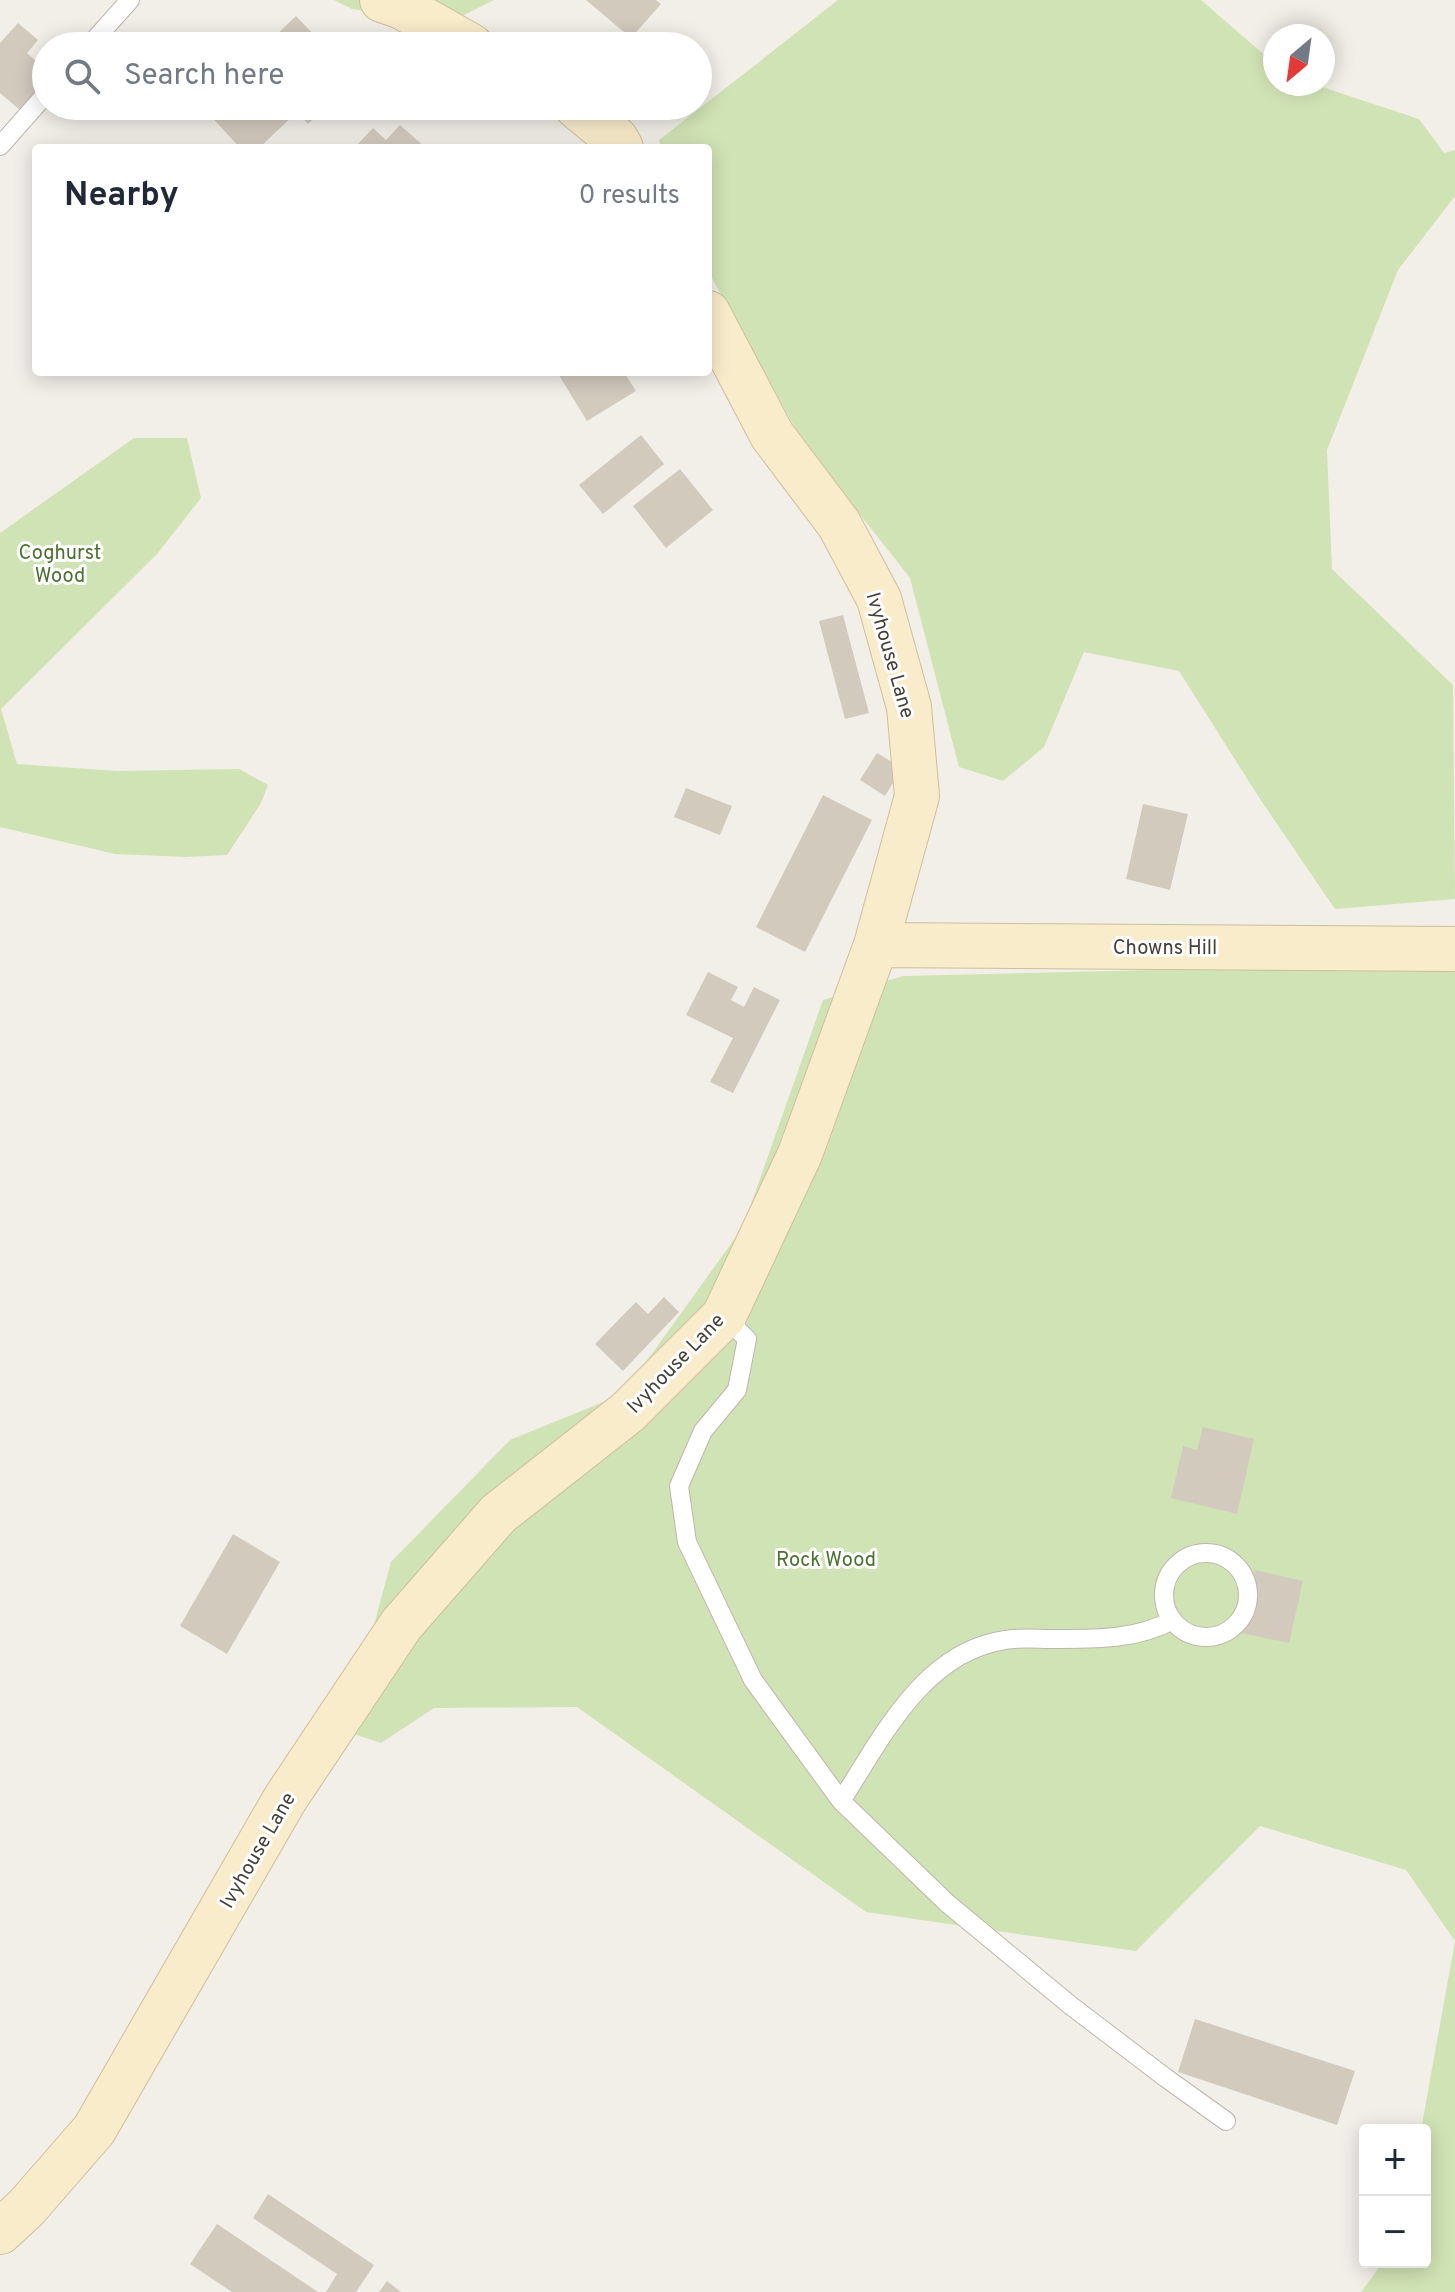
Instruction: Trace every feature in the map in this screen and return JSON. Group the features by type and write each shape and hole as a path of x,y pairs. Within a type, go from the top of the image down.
{"street":[{"path":"382,0 402,7 446,32"},
{"path":"593,120 619,144"},
{"name":"Ivyhouse Lane","path":"0,2232 26,2208 94,2130 285,1799 401,1625 498,1514 628,1412 724,1316 800,1154 876,945 917,796 909,707 879,599 839,524 772,435 712,321"},
{"name":"Chowns Hill","path":"876,945 1455,949"}],"lane":[{"path":"101,32 130,0"},
{"path":"0,146 32,110"},
{"path":"724,1316 747,1339 737,1390 703,1431 679,1486 687,1542 753,1680 841,1801 947,1903 1070,2005 1226,2121"},
{"path":"1196,1553 1210,1553 1223,1556 1235,1564 1248,1588 1248,1602 1243,1616 1234,1626 1222,1634 1195,1636 1182,1630 1173,1620 1166,1608 1166,1581 1183,1559 1196,1553"},
{"path":"841,1801 916,1691 940,1667 969,1651 1007,1639 1080,1639 1143,1634 1173,1620"}],"green space":[{"path":"334,0 494,0 446,24 352,9"},
{"path":"838,0 1201,0 1263,54 1263,96 1335,96 1335,91 1419,119 1444,153 1455,150 1455,196 1398,270 1327,450 1332,569 1453,685 1455,899 1335,909 1260,799 1179,671 1084,652 1044,747 1003,781 959,767 910,578 803,442 712,278 712,144 660,144 659,140 685,120 712,120 712,99"},
{"name":"Coghurst Wood","path":"134,438 187,438 201,498 157,554 1,709 17,764 117,771 239,769 268,785 261,803 227,855 115,854 0,827 0,533"},
{"name":"Rock Wood","path":"1452,963 1455,969 1455,1941 1406,1870 1260,1826 1136,1951 866,1912 577,1707 434,1708 381,1743 345,1731 391,1562 510,1440 623,1394 743,1227 823,1000 903,976"},
{"path":"1455,1941 1455,2292 1361,2292 1379,2268 1431,2268 1431,2124 1422,2124"}],"building":[{"path":"586,0 656,0 661,4 636,32 624,32"},
{"path":"296,16 311,32 279,32"},
{"path":"18,23 32,35 32,47 27,53 32,57 32,96 20,110 0,93 0,43"},
{"path":"214,120 289,120 263,144 236,144"},
{"path":"400,125 421,144 358,144 373,128 386,140"},
{"path":"559,376 627,376 636,391 587,421"},
{"path":"641,435 664,464 603,514 579,485"},
{"path":"680,469 713,510 666,548 633,506"},
{"path":"843,615 869,713 845,719 819,621"},
{"path":"877,753 902,768 885,796 860,780"},
{"path":"686,788 732,806 720,835 674,817"},
{"path":"823,795 872,820 805,952 756,927"},
{"path":"1143,804 1188,814 1170,890 1126,879"},
{"path":"708,972 738,987 731,1000 744,1007 754,987 780,1000 733,1093 710,1082 733,1038 686,1015"},
{"path":"664,1297 679,1312 623,1371 595,1344 636,1302 648,1314"},
{"path":"1203,1427 1254,1439 1237,1514 1171,1498 1183,1446 1197,1450"},
{"path":"233,1534 280,1562 227,1654 180,1626"},
{"path":"1255,1570 1303,1581 1289,1643 1241,1633"},
{"path":"1195,2019 1355,2071 1337,2125 1178,2072"},
{"path":"268,2194 374,2265 356,2292 326,2292 337,2274 253,2218"},
{"path":"217,2224 318,2292 232,2292 190,2264"},
{"path":"387,2281 401,2292 379,2292"}]}
